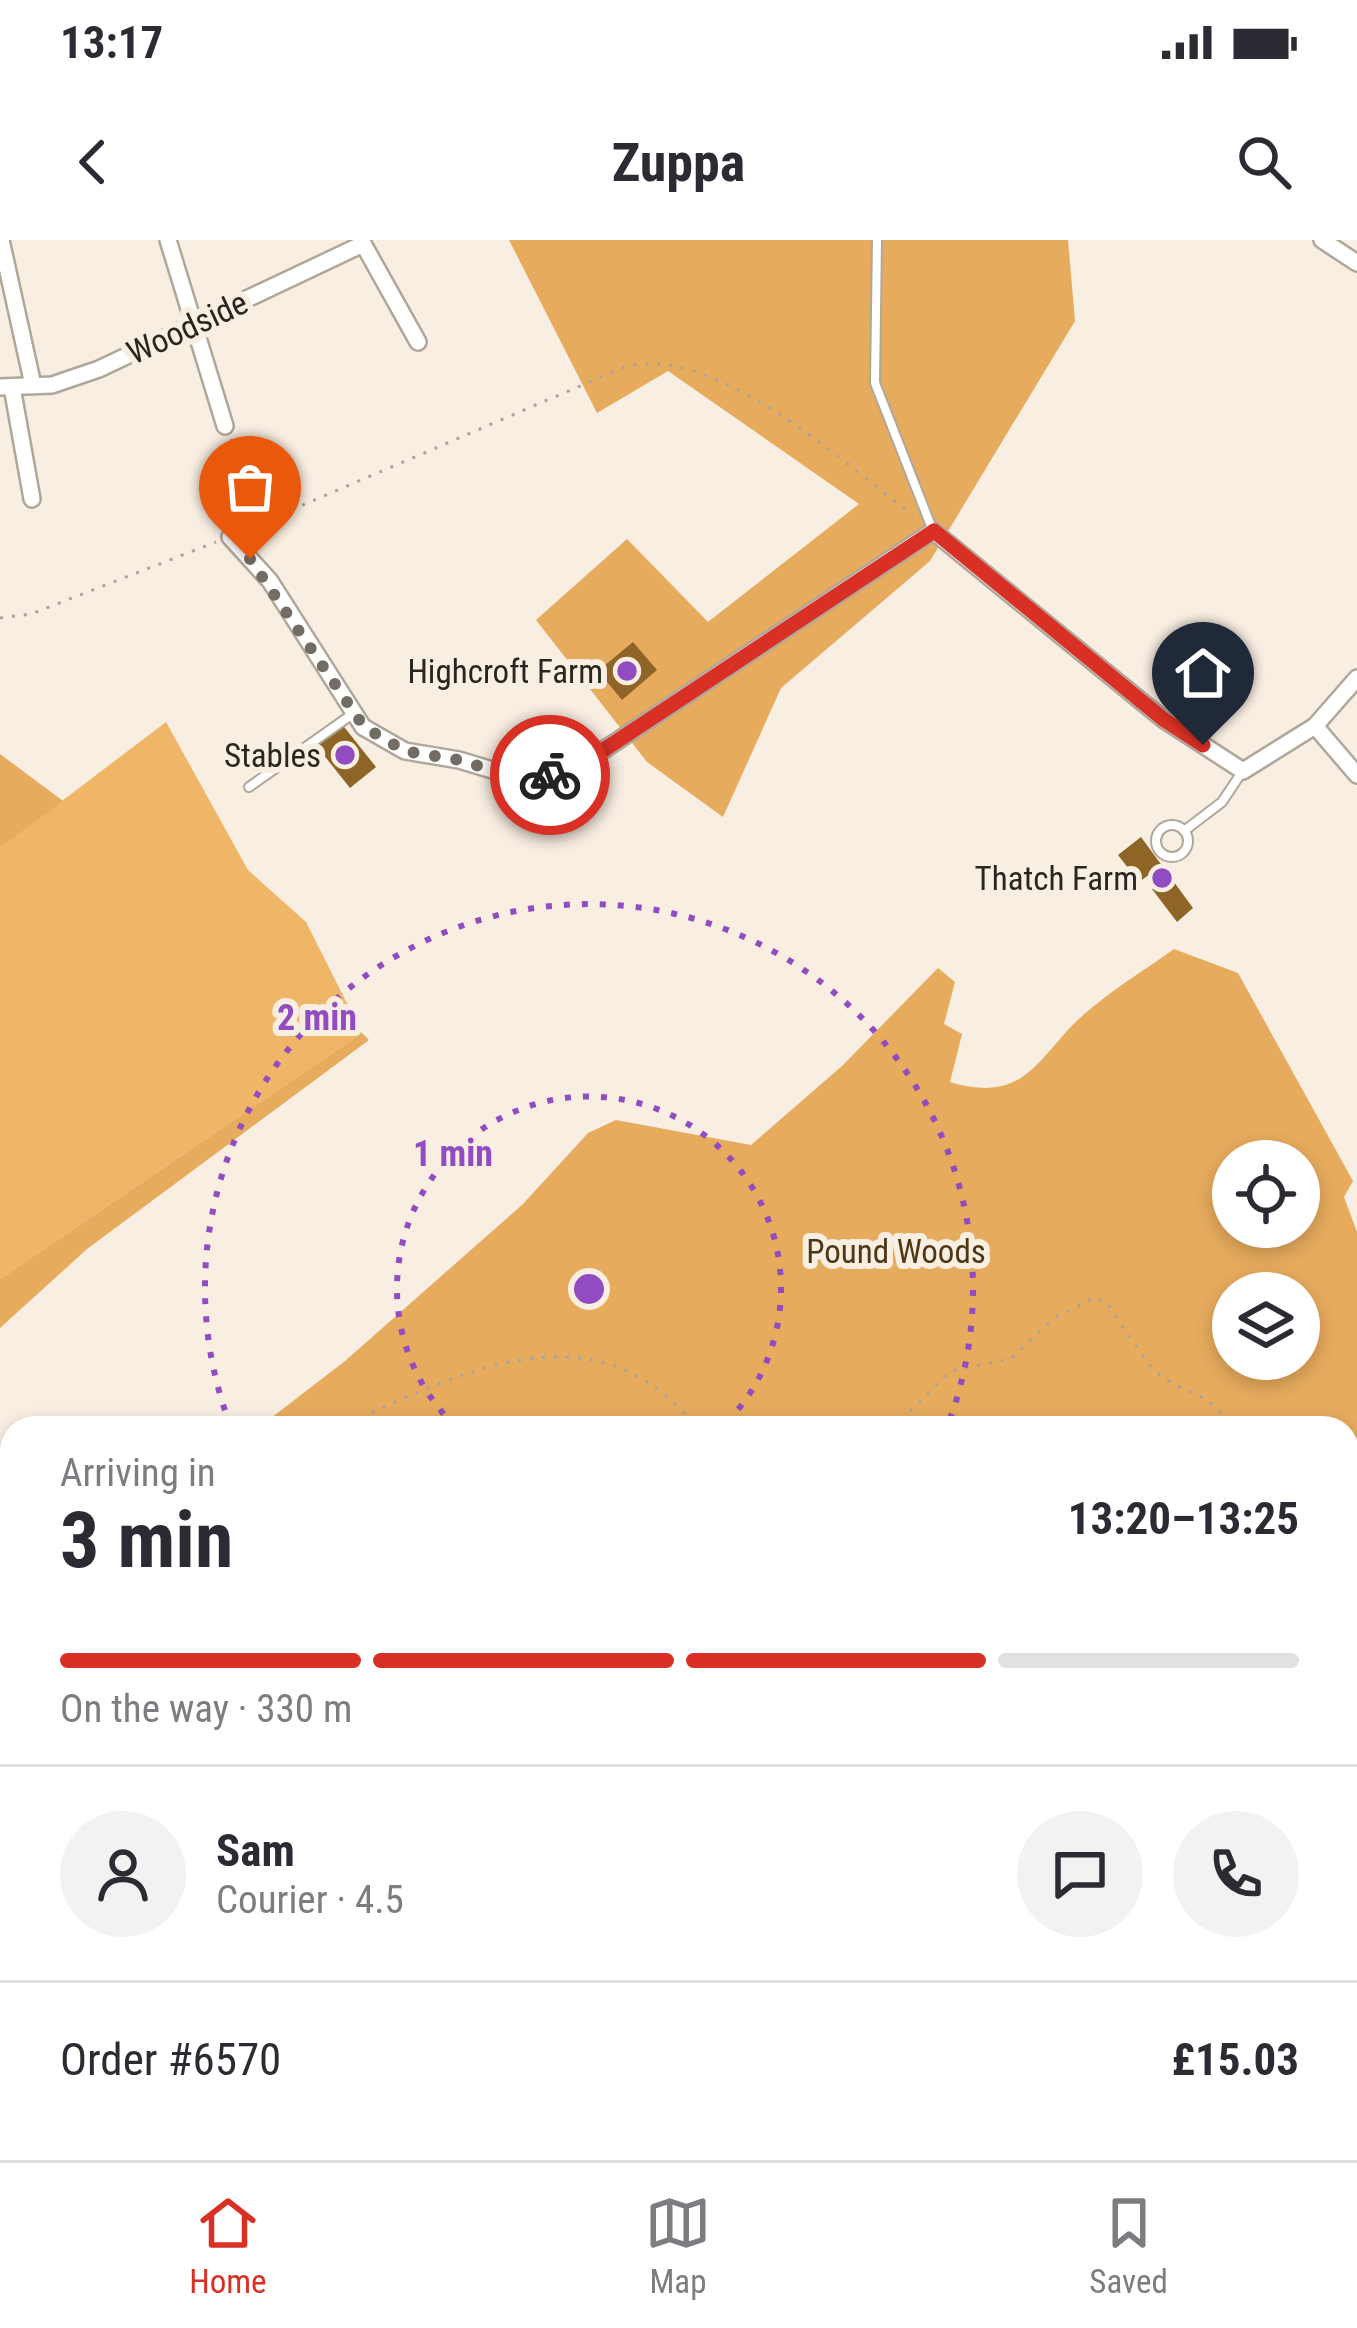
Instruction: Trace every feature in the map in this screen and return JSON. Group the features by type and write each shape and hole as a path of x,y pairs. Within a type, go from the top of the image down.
{"street":[{"path":"1,240 33,386"},
{"path":"168,240 225,426"},
{"path":"1322,240 1357,263"},
{"path":"362,242 418,342"},
{"name":"Woodside","path":"6,387 33,386 99,369 362,242"},
{"path":"6,387 32,500"},
{"path":"230,537 270,581 364,727 405,751 459,760 532,782 590,759 934,531 1163,719 1243,771 1315,726 1357,678"},
{"path":"1315,726 1357,775"}],"lane":[{"path":"878,240 875,383 934,531"},
{"path":"249,787 354,713"},
{"path":"1184,831 1188,840 1182,854 1172,857 1159,850 1156,839 1165,826 1184,831 1213,811 1243,771"}],"path":[{"path":"0,618 31,614 230,537 622,368 667,361 745,396 934,531"},
{"path":"225,426 264,521"},
{"path":"905,1416 951,1371 1011,1359 1052,1319 1094,1298 1107,1302 1117,1322 1134,1334 1147,1364 1161,1377 1206,1398 1222,1416"},
{"path":"366,1416 458,1376 522,1357 585,1359 616,1367 656,1384 686,1416"}],"shaded area":[{"path":"166,722 248,870 306,922 362,1033 0,1279 0,848"}],"green space":[{"path":"509,240 1068,240 1075,321 930,561 781,688 723,817 647,762 536,620 627,539 708,622 859,504 668,371 597,413"},
{"path":"0,754 63,801 0,848"},
{"name":"Pound Woods","path":"1174,949 1238,973 1353,1181 1344,1197 1357,1232 1357,1416 274,1416 345,1361 523,1204 588,1133 616,1120 751,1145 842,1066 938,968 955,982 944,1024 962,1034 950,1082 977,1088 1016,1081 1089,1010"},
{"path":"362,1033 369,1040 87,1249 0,1328 0,1279"}],"building":[{"name":"Highcroft Farm","path":"633,642 657,670 622,700 598,671"},
{"name":"Stables","path":"341,723 376,767 350,788 315,744"},
{"name":"Thatch Farm","path":"1141,837 1193,908 1177,922 1152,889 1157,884 1150,874 1139,882 1118,855"}],"way so far":[{"path":"250,559 270,581 364,727 405,751 459,760 532,782 550,775"}],"place":[{"name":"Highcroft Farm","path":"627,671"},
{"name":"Stables","path":"345,755"},
{"name":"Thatch Farm","path":"1162,878"}],"route":[{"path":"550,775 590,759 934,531 1163,719 1203,745"}]}
